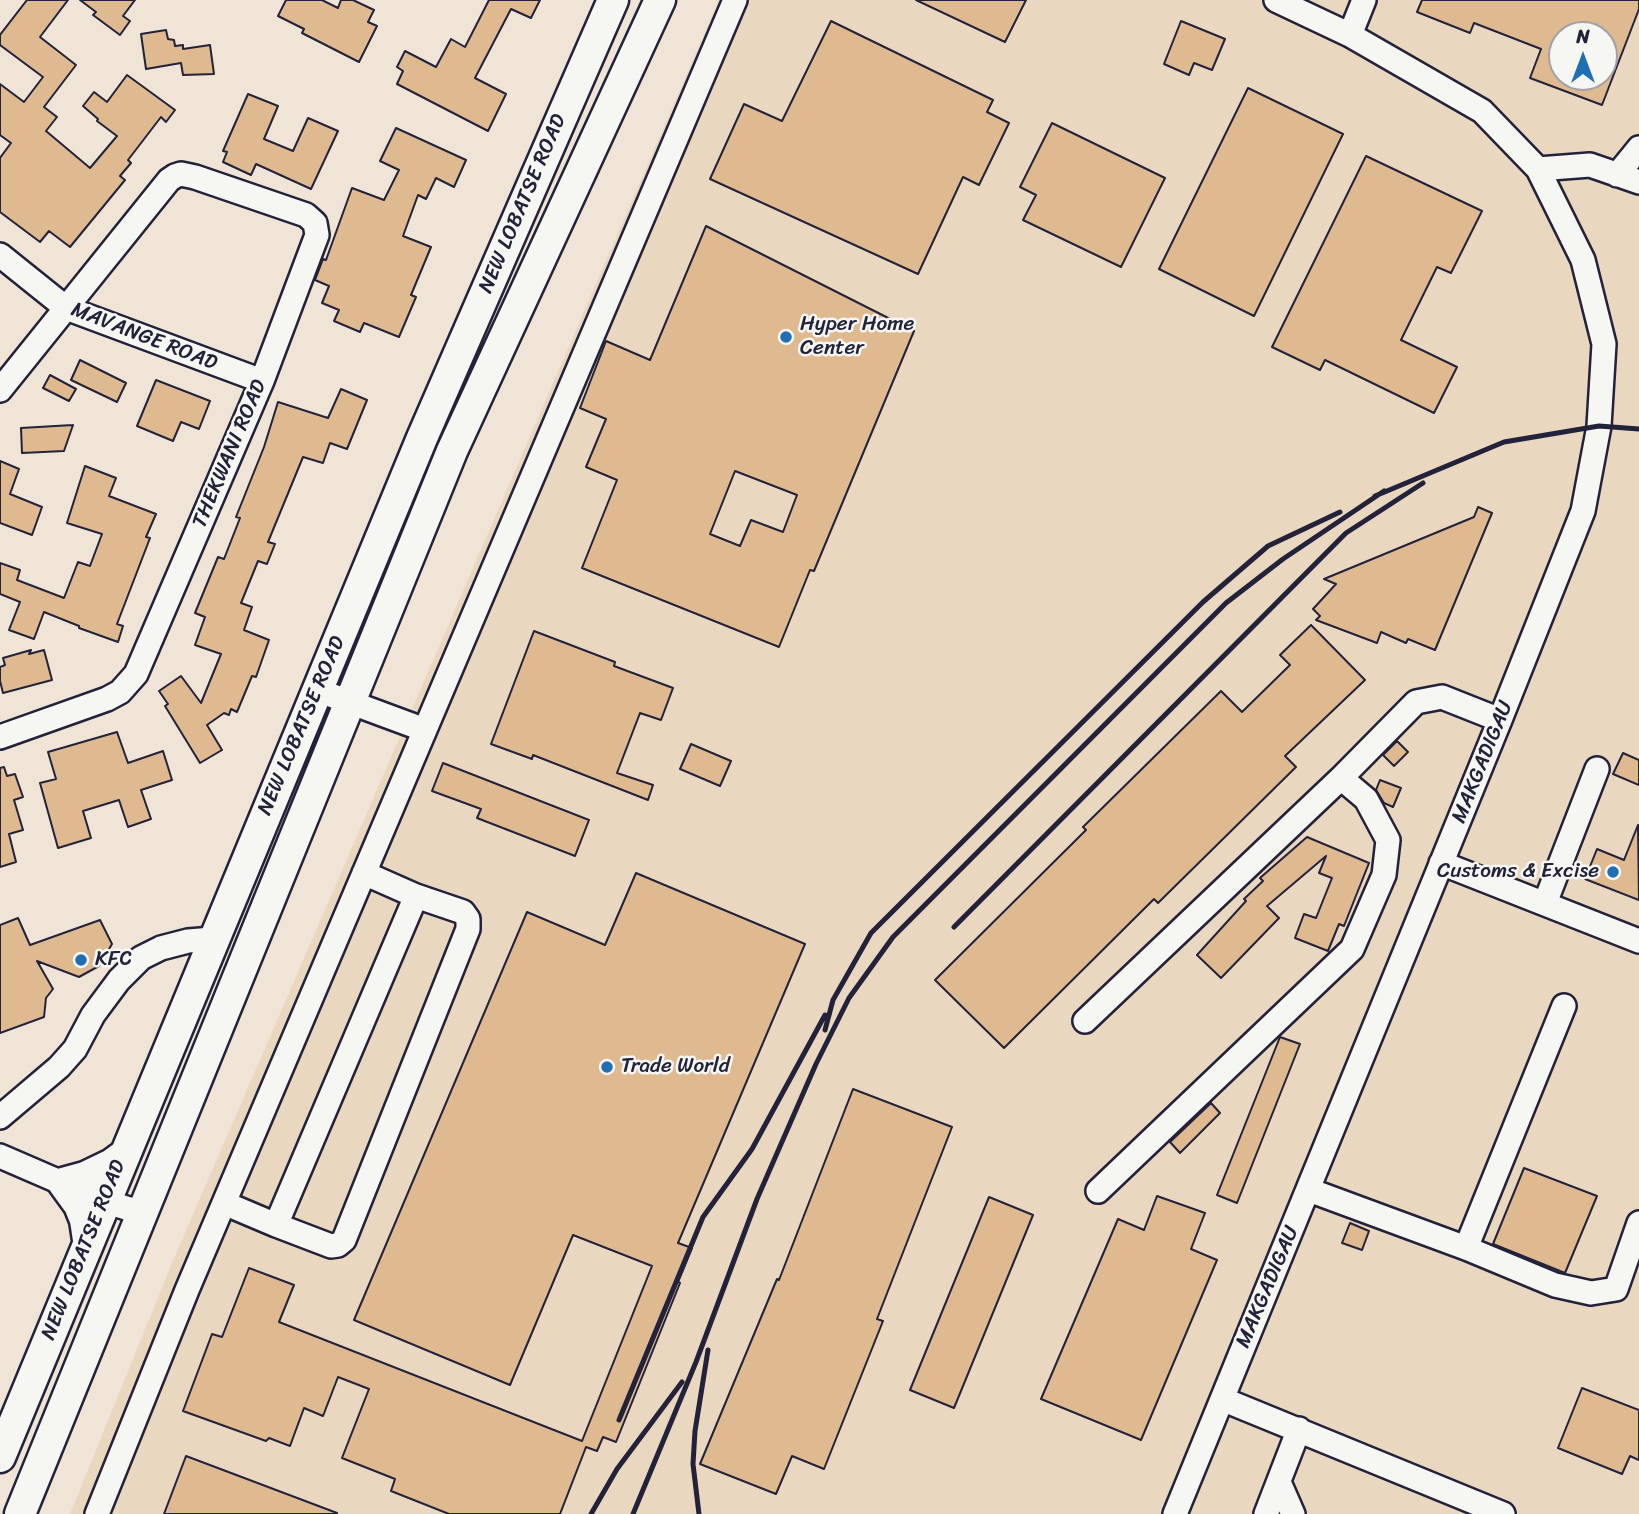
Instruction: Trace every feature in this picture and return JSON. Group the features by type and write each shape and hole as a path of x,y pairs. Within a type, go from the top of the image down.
{"main road":[{"name":"NEW LOBATSE ROAD","path":"0,1457 104,1200 422,438 613,0"},
{"path":"20,1514 452,451 660,0"},
{"path":"213,939 248,952"},
{"path":"88,1240 79,1205 63,1183 85,1177 123,1156"}],"street":[{"path":"97,1514 224,1203 735,0"},
{"name":"MAKGADIGAU","path":"1175,1514 1583,511 1599,426 1604,344 1583,260 1538,169 1482,111 1350,35 1276,0"},
{"path":"1350,35 1364,0"},
{"path":"1538,169 1590,166 1628,178 1639,148"},
{"name":"THEKWANI ROAD","path":"0,737 107,699 129,685 136,674 262,381 317,228 306,215 181,174 169,180 66,308"},
{"name":"MAVANGE ROAD","path":"0,256 66,308 262,381"},
{"path":"0,390 66,308"},
{"path":"317,690 425,730"},
{"path":"1085,1021 1341,778 1416,702 1442,697 1500,720"},
{"path":"1545,903 1597,769"},
{"path":"1098,1191 1352,950 1384,875 1388,840 1366,799 1341,778"},
{"path":"1441,863 1639,940"},
{"path":"224,1203 331,1246 344,1240 468,929 468,919 463,912 416,896 364,873"},
{"path":"276,1225 416,896"},
{"path":"4,1106 31,1094 59,1067 75,1049 93,1015 112,988 141,958 161,948 188,941 213,939"},
{"path":"1465,1248 1564,1006"},
{"path":"0,1156 142,1213"},
{"path":"1309,1190 1555,1285 1591,1293 1616,1289 1639,1223"},
{"path":"1222,1399 1503,1514"},
{"path":"1266,1514 1299,1429"},
{"path":"1279,1482 1293,1514"}],"shaded area":[{"path":"719,0 1639,0 1639,1514 70,1514 172,1263"}],"building":[{"path":"27,0 68,0 40,37 76,65 44,107 57,117 46,131 90,168 117,136 83,106 94,92 107,102 127,75 175,110 166,122 161,117 128,160 131,163 120,176 125,180 70,247 49,231 40,242 0,212 0,158 11,143 0,135 0,84 24,102 43,77 0,45 0,35"},
{"path":"80,0 135,0 123,16 130,21 120,35 93,15 96,12"},
{"path":"286,0 322,0 338,8 341,0 353,0 374,10 368,22 377,26 359,62 302,33 304,29 278,16"},
{"path":"489,0 540,0 531,18 511,9 475,78 506,94 488,131 397,84 403,71 397,67 405,51 436,67 451,39 465,47"},
{"path":"916,0 1026,0 1005,42"},
{"path":"1422,0 1639,0 1639,9 1618,63 1618,21 1548,21 1548,85 1530,78 1541,49 1474,23 1470,33 1417,12"},
{"path":"831,21 993,100 987,112 1009,123 979,185 963,177 918,274 710,179 744,104 782,121"},
{"path":"1181,21 1225,39 1212,70 1194,63 1189,75 1164,64"},
{"path":"166,30 168,39 174,40 175,46 183,45 183,49 210,45 214,74 183,75 181,63 146,69 141,34"},
{"path":"1248,88 1343,134 1254,316 1159,269"},
{"path":"1565,91 1607,91 1602,105"},
{"path":"248,94 278,106 264,139 293,151 308,118 338,131 311,189 256,164 251,175 223,162 227,152 223,151"},
{"path":"1052,123 1165,178 1121,267 1023,220 1036,195 1020,187"},
{"path":"396,128 466,160 454,187 436,178 426,199 418,195 403,236 431,247 411,295 416,297 399,337 364,323 360,332 334,321 339,310 322,303 329,286 315,280 323,259 326,260 352,188 384,200 399,170 380,161"},
{"path":"1366,156 1482,211 1451,273 1437,267 1401,340 1457,367 1434,413 1325,360 1320,370 1272,347"},
{"path":"706,226 914,331 814,571 810,570 779,647 582,568 617,480 586,467 606,419 580,408 606,341 650,360","holes":["735,471 797,495 783,532 751,520 740,546 710,534"]},
{"path":"80,360 126,383 117,402 71,380"},
{"path":"50,375 76,389 69,401 43,388"},
{"path":"156,380 210,401 199,429 181,422 173,441 137,426"},
{"path":"341,389 367,400 347,449 330,443 323,463 303,457 268,542 275,544 267,564 258,561 241,603 252,607 244,630 269,640 256,677 252,676 237,712 231,709 229,715 224,713 207,725 222,750 200,763 165,706 168,704 159,691 181,676 201,703 221,654 195,645 205,617 195,613 218,557 224,559 240,518 236,517 264,447 278,402 328,418"},
{"path":"73,425 64,451 22,453 21,428"},
{"path":"0,461 19,469 10,494 42,507 32,535 0,523"},
{"path":"85,466 116,478 109,496 156,514 146,537 150,538 117,624 123,626 118,642 44,612 34,639 9,630 20,602 0,594 0,563 20,570 17,580 64,598 78,562 90,566 102,534 67,523"},
{"path":"1478,507 1492,513 1435,650 1408,639 1406,643 1381,632 1377,643 1316,620 1320,616 1313,609 1336,584 1324,579 1474,517"},
{"path":"1311,625 1365,680 1285,756 1296,767 1158,903 1154,899 1004,1048 935,980 1086,830 1083,827 1221,691 1242,712 1290,665 1280,655"},
{"path":"534,631 673,688 661,720 640,713 617,773 653,785 648,800 533,755 532,759 491,744"},
{"path":"31,650 29,654 44,650 52,680 3,693 0,667 5,665 3,658"},
{"path":"117,732 128,763 163,751 172,780 141,790 151,819 128,827 119,800 83,811 91,838 58,848 40,783 56,779 48,752"},
{"path":"1397,741 1408,752 1394,766 1383,755"},
{"path":"691,744 731,761 720,786 680,769"},
{"path":"1623,753 1639,760 1639,785 1613,774"},
{"path":"443,763 589,820 575,856 477,818 481,809 432,791"},
{"path":"4,767 7,776 15,774 23,797 14,800 23,830 9,834 16,862 0,867 0,768"},
{"path":"1380,780 1401,788 1393,807 1384,803 1376,790"},
{"name":"Customs & Excise","path":"1638,825 1639,900 1585,879 1597,849 1624,860"},
{"path":"1307,837 1369,863 1344,926 1339,924 1328,951 1295,938 1304,914 1316,918 1332,878 1319,873 1326,856 1267,906 1279,918 1221,978 1197,955 1246,901 1244,899 1263,881 1260,878"},
{"name":"Trade World","path":"636,873 805,944 678,1243 692,1248 616,1442 603,1437 597,1451 586,1447 560,1514 449,1514 391,1491 395,1479 342,1458 369,1389 338,1377 323,1416 304,1408 290,1446 269,1438 266,1441 183,1411 212,1334 222,1337 249,1268 294,1285 279,1322 582,1441 652,1266 573,1235 510,1385 354,1320 527,912 605,945"},
{"path":"18,918 30,945 100,920 112,944 99,966 79,977 37,961 53,989 46,998 44,1017 0,1033 0,925"},
{"path":"1280,1037 1300,1044 1237,1203 1217,1195"},
{"path":"853,1089 952,1127 877,1319 883,1321 824,1469 792,1456 776,1494 700,1464 777,1279 779,1280"},
{"path":"1211,1103 1220,1113 1180,1153 1170,1142"},
{"path":"1524,1168 1597,1196 1565,1273 1493,1244"},
{"path":"1157,1196 1205,1213 1191,1249 1217,1260 1141,1440 1041,1399 1118,1219 1144,1230"},
{"path":"989,1197 1033,1215 954,1408 910,1390"},
{"path":"1350,1223 1369,1231 1362,1250 1342,1243"},
{"path":"1582,1388 1639,1410 1639,1460 1630,1456 1622,1474 1558,1448"},
{"path":"186,1456 337,1513 337,1514 164,1514"}],"railway":[{"path":"1375,496 1504,442 1599,426 1639,429"},
{"path":"954,927 1346,533 1423,483"},
{"path":"633,1514 696,1362 757,1199 816,1064 849,998 893,937 1226,603 1283,559 1384,491"},
{"path":"825,1030 833,1000 871,933 1203,602 1268,546 1340,512"},
{"path":"619,1420 703,1217 752,1149 825,1015"},
{"path":"699,1514 693,1464 695,1431 708,1350"},
{"path":"591,1514 617,1469 682,1382"}],"place":[{"name":"Hyper Home Center","path":"786,337"},
{"name":"Customs & Excise","path":"1613,872"},
{"name":"KFC","path":"81,960"},
{"name":"Trade World","path":"607,1067"}]}
